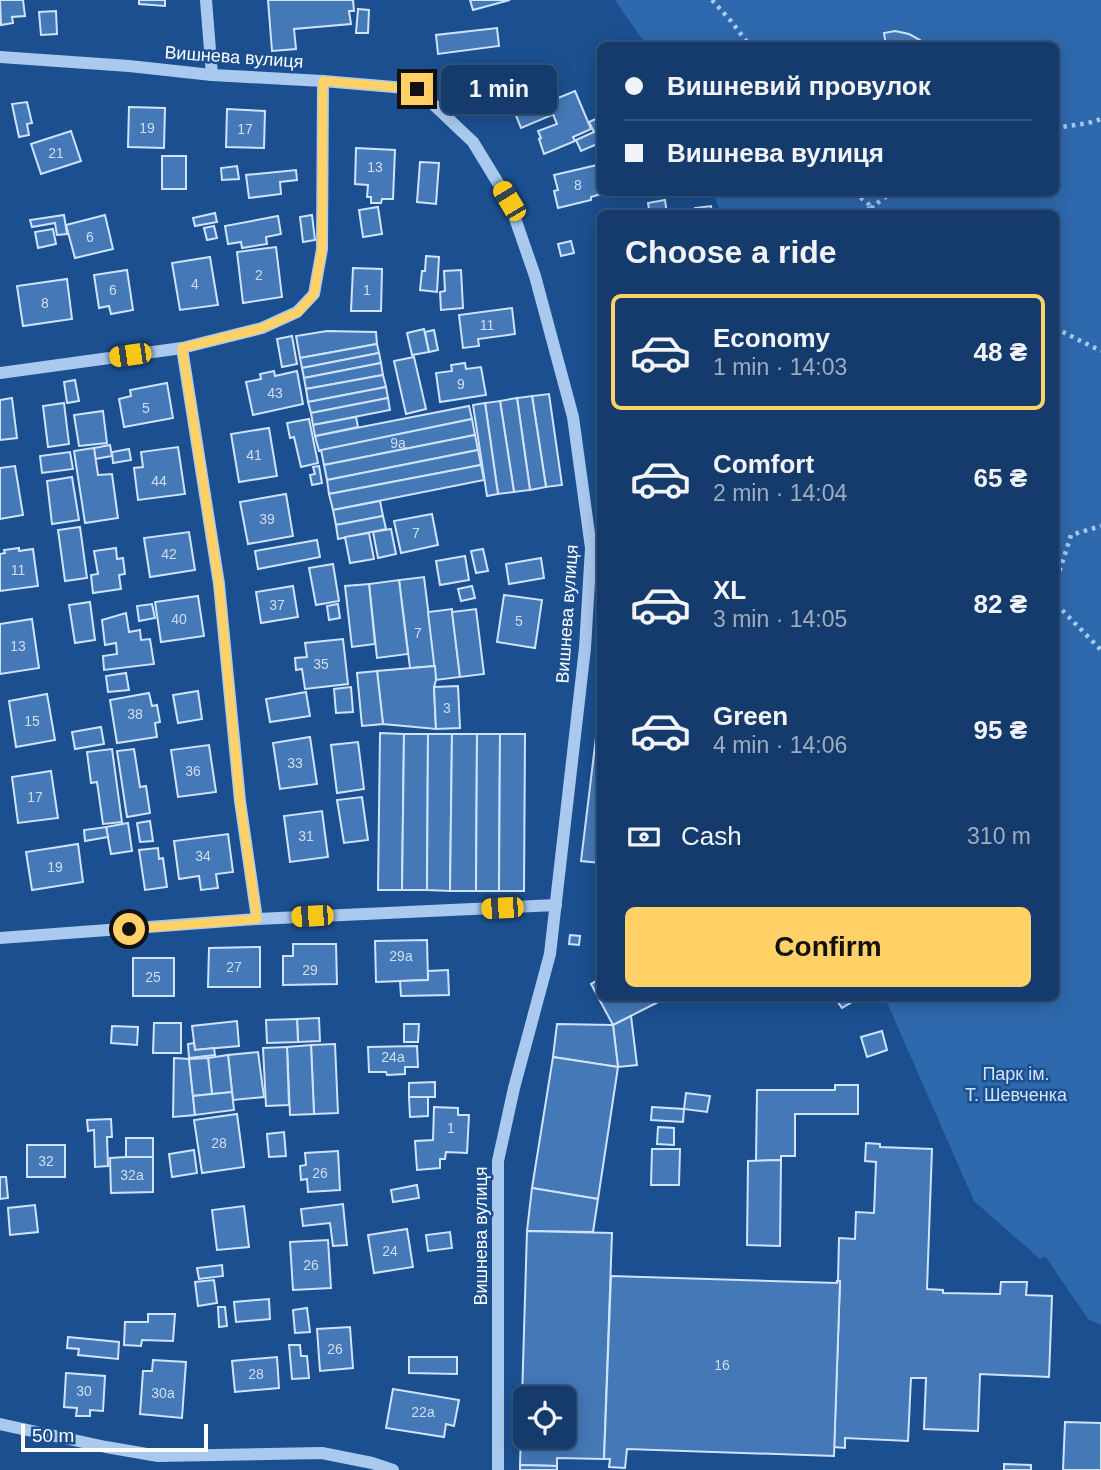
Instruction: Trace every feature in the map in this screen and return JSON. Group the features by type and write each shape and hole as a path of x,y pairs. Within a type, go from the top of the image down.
{"street":[{"path":"206,0 212,75"},
{"name":"Вишнева вулиця","path":"0,57 417,89 473,142 509,201 535,276 573,417 591,548 585,649 550,954 514,1088 498,1161 498,1470"},
{"path":"0,373 182,348 262,328 298,312 314,294 322,249 323,81"},
{"path":"182,348 219,584 240,801 257,919"},
{"path":"0,938 257,919 556,905"},
{"path":"0,1424 158,1456 322,1453 372,1462 393,1470"},
{"path":"158,1456 160,1470"}],"path":[{"path":"712,0 747,42"},
{"path":"1059,127 1101,119"},
{"path":"859,196 875,210"},
{"path":"867,210 887,196"},
{"path":"1059,330 1101,351"},
{"path":"1059,573 1071,535 1101,526"},
{"path":"1059,610 1101,650"}],"green space":[{"name":"Парк ім. Т. Шевченка","path":"615,0 1101,0 1101,1325 1088,1319 1045,1256 1040,1259 974,1201 886,1001 1059,1001 1059,210 720,210 714,196 1059,196 1059,42 644,42"}],"building":[{"path":"0,0 23,0 25,16 12,17 13,23 1,25"},
{"path":"139,0 165,0 165,6 139,4"},
{"path":"268,0 353,0 354,11 349,11 351,24 294,29 296,49 272,51"},
{"path":"470,0 510,0 473,10"},
{"path":"358,9 369,10 368,33 356,33"},
{"path":"56,11 57,34 41,35 39,12"},
{"path":"497,28 499,46 438,54 436,35"},
{"path":"895,31 909,34 921,42 885,42 884,33"},
{"path":"539,83 552,115 521,128 508,96"},
{"path":"575,91 591,129 573,137 575,141 544,154 538,131 557,124 548,102"},
{"path":"27,102 32,123 27,124 29,135 19,137 12,104"},
{"path":"129,107 165,108 164,148 128,147"},
{"path":"227,109 265,111 264,148 226,147"},
{"path":"597,118 597,144 581,151 576,140 594,132 589,122"},
{"path":"71,131 81,161 41,174 31,144"},
{"path":"356,148 395,150 393,199 371,203 371,197 367,197 368,185 355,184"},
{"path":"162,156 186,156 186,189 162,189"},
{"path":"420,162 439,163 436,204 417,202"},
{"path":"597,165 597,195 591,197 591,200 558,208 554,191 558,190 554,175"},
{"path":"237,166 239,179 222,180 221,168"},
{"path":"296,170 297,180 280,182 281,194 249,198 246,175"},
{"path":"665,200 666,210 642,210 649,209 648,203"},
{"path":"711,206 712,210 695,210"},
{"path":"378,207 382,234 363,237 359,210"},
{"path":"215,213 217,222 195,226 193,218"},
{"path":"64,215 67,234 57,235 55,223 32,227 30,220"},
{"path":"105,215 113,249 75,258 66,225"},
{"path":"312,215 315,240 303,242 300,217"},
{"path":"278,216 281,234 266,237 267,244 242,248 241,242 228,244 225,226"},
{"path":"214,226 217,238 207,240 204,228"},
{"path":"53,229 56,244 38,248 35,232"},
{"path":"571,241 574,253 561,256 558,244"},
{"path":"276,247 282,297 243,303 237,252"},
{"path":"426,256 439,257 437,292 420,290"},
{"path":"210,257 218,305 180,310 172,263"},
{"path":"353,268 382,269 381,311 351,311"},
{"path":"127,270 133,310 111,314 109,306 99,308 94,275"},
{"path":"461,270 463,308 441,310 440,292 445,291 444,271"},
{"path":"67,279 72,319 23,326 17,286"},
{"path":"512,308 515,334 478,339 479,346 463,348 459,315"},
{"path":"424,329 429,352 412,355 407,333"},
{"path":"434,330 438,350 429,352 425,332"},
{"path":"327,331 376,332 377,344 300,358 296,336"},
{"path":"292,336 297,364 282,367 277,339"},
{"path":"377,344 379,353 302,368 300,358"},
{"path":"379,353 381,363 304,378 302,368"},
{"path":"414,357 426,409 406,414 394,361"},
{"path":"381,363 383,375 306,389 304,378"},
{"path":"465,363 466,369 481,367 486,395 440,402 436,373 452,371 451,365"},
{"path":"274,371 275,376 297,371 303,404 253,415 246,382 261,379 260,374"},
{"path":"383,375 386,387 308,402 306,389"},
{"path":"75,380 79,401 67,403 64,382"},
{"path":"167,383 173,418 124,427 119,399 131,396 130,390"},
{"path":"386,387 388,398 311,413 308,402"},
{"path":"549,394 562,485 546,487 532,396"},
{"path":"532,396 546,487 530,490 517,398"},
{"path":"12,398 17,438 0,440 0,400"},
{"path":"388,398 390,410 313,425 311,413"},
{"path":"517,398 530,490 514,492 500,401"},
{"path":"500,401 514,492 498,494 485,403"},
{"path":"64,403 69,444 48,447 43,406"},
{"path":"485,403 498,494 487,496 473,405"},
{"path":"469,406 472,419 319,451 315,436"},
{"path":"103,411 107,443 79,446 74,415"},
{"path":"356,417 358,427 315,436 313,425"},
{"path":"309,419 318,463 301,467 294,437 290,438 287,423"},
{"path":"472,419 475,435 324,465 321,450"},
{"path":"269,428 277,476 239,482 231,434"},
{"path":"475,435 478,450 327,480 324,465"},
{"path":"110,445 112,456 95,459 94,448"},
{"path":"178,447 185,494 138,500 134,468 143,467 141,452"},
{"path":"94,448 98,475 112,474 118,518 85,523 74,451"},
{"path":"129,449 131,460 113,463 112,452"},
{"path":"478,450 481,465 329,494 327,480"},
{"path":"70,452 73,469 42,473 40,456"},
{"path":"481,465 484,480 333,510 329,494"},
{"path":"15,466 23,515 0,519 0,468"},
{"path":"319,466 322,483 312,485 310,475 315,474 313,467"},
{"path":"72,477 79,520 52,524 47,481"},
{"path":"286,494 293,536 248,544 240,502"},
{"path":"380,501 383,516 336,525 333,510"},
{"path":"432,514 438,545 401,553 394,521"},
{"path":"383,516 386,529 338,539 336,525"},
{"path":"80,527 87,578 65,581 58,530"},
{"path":"391,529 396,554 378,558 373,532"},
{"path":"189,532 195,570 150,577 144,538"},
{"path":"369,533 374,559 350,563 345,537"},
{"path":"317,540 320,557 258,569 255,551"},
{"path":"19,548 19,551 33,549 38,586 0,591 0,554 5,553 4,550"},
{"path":"116,548 117,559 123,558 125,574 119,575 121,589 93,593 91,575 98,574 94,551"},
{"path":"483,549 488,571 476,573 471,551"},
{"path":"465,556 469,580 440,585 436,561"},
{"path":"541,558 544,578 509,584 506,564"},
{"path":"333,564 339,601 316,605 309,568"},
{"path":"424,577 435,666 410,668 399,580"},
{"path":"399,580 408,654 377,658 369,584"},
{"path":"369,584 375,644 352,647 345,586"},
{"path":"293,586 298,617 261,623 256,592"},
{"path":"472,586 475,598 461,601 458,589"},
{"path":"504,595 542,600 535,648 497,642"},
{"path":"198,596 204,636 161,642 155,602"},
{"path":"90,602 95,640 75,643 69,605"},
{"path":"152,604 155,618 139,621 137,606"},
{"path":"338,604 340,618 329,620 327,606"},
{"path":"452,609 460,677 436,680 428,612"},
{"path":"476,609 484,674 460,677 452,612"},
{"path":"126,613 129,632 140,630 141,640 150,639 154,664 104,670 103,656 117,654 116,643 105,645 102,620"},
{"path":"32,619 39,668 0,674 0,624"},
{"path":"343,639 348,684 305,689 302,669 296,670 295,658 307,657 305,643"},
{"path":"435,666 436,729 383,724 377,671"},
{"path":"377,671 383,724 362,726 357,673"},
{"path":"126,673 129,690 108,692 106,676"},
{"path":"458,686 460,728 436,729 434,687"},
{"path":"351,687 353,712 336,713 334,689"},
{"path":"198,691 202,719 178,723 173,695"},
{"path":"306,692 310,716 270,722 266,699"},
{"path":"149,693 152,706 157,705 160,722 155,723 157,737 117,743 110,700"},
{"path":"47,694 55,740 16,747 9,701"},
{"path":"101,727 104,744 75,749 72,732"},
{"path":"597,729 597,863 581,861"},
{"path":"380,733 404,734 402,890 378,890"},
{"path":"404,734 428,734 427,890 402,890"},
{"path":"428,734 452,734 450,891 427,890"},
{"path":"452,734 477,734 476,891 450,891"},
{"path":"477,734 500,734 499,891 476,891"},
{"path":"500,734 525,734 524,891 499,891"},
{"path":"310,737 317,784 280,789 273,743"},
{"path":"358,742 364,789 337,793 331,745"},
{"path":"209,745 216,792 178,797 171,750"},
{"path":"112,749 122,822 103,824 97,782 91,783 87,752"},
{"path":"134,749 140,787 146,786 150,813 127,817 117,751"},
{"path":"51,771 58,818 18,823 12,777"},
{"path":"362,797 368,840 344,843 337,800"},
{"path":"322,811 328,857 290,862 284,816"},
{"path":"150,821 153,841 140,842 137,823"},
{"path":"128,823 132,851 111,854 106,827"},
{"path":"106,827 108,837 85,841 84,830"},
{"path":"228,834 233,872 216,874 218,888 201,890 199,876 179,879 174,841"},
{"path":"78,844 83,882 32,890 26,852"},
{"path":"158,848 159,859 163,858 167,887 145,890 139,850"},
{"path":"570,935 580,936 579,945 569,944"},
{"path":"427,940 428,980 376,982 375,941"},
{"path":"293,944 336,944 337,984 283,985 283,956 293,956"},
{"path":"260,947 260,987 208,987 209,948"},
{"path":"133,958 174,958 174,996 133,996"},
{"path":"448,970 449,995 401,996 400,981 428,980 428,971"},
{"path":"597,981 597,995 591,984"},
{"path":"600,1001 660,1001 613,1025"},
{"path":"837,1001 854,1001 842,1008"},
{"path":"631,1016 637,1065 618,1067 613,1025"},
{"path":"319,1018 320,1041 298,1042 297,1019"},
{"path":"297,1019 298,1042 267,1043 266,1020"},
{"path":"237,1021 239,1046 195,1050 192,1026"},
{"path":"154,1023 181,1023 181,1053 153,1053"},
{"path":"404,1024 419,1024 418,1042 404,1042"},
{"path":"557,1024 613,1025 618,1067 553,1057"},
{"path":"112,1026 138,1027 137,1045 111,1043"},
{"path":"882,1031 887,1050 867,1057 861,1037"},
{"path":"194,1043 195,1050 214,1048 215,1055 189,1058 188,1044"},
{"path":"335,1044 338,1113 314,1114 311,1045"},
{"path":"311,1045 314,1114 290,1115 287,1047"},
{"path":"417,1046 418,1067 405,1067 405,1074 369,1072 368,1047"},
{"path":"287,1047 289,1105 266,1106 263,1048"},
{"path":"258,1052 264,1097 233,1100 228,1055"},
{"path":"228,1055 232,1092 212,1094 208,1058"},
{"path":"553,1057 618,1067 598,1199 532,1188"},
{"path":"174,1058 189,1059 195,1115 173,1117"},
{"path":"208,1058 212,1094 193,1096 189,1059"},
{"path":"435,1082 435,1097 409,1097 409,1083"},
{"path":"835,1085 858,1085 858,1114 795,1114 795,1156 781,1156 781,1160 756,1161 757,1090 835,1090"},
{"path":"232,1092 234,1110 195,1115 193,1096"},
{"path":"686,1093 710,1096 707,1112 684,1109"},
{"path":"409,1097 428,1097 428,1116 410,1117"},
{"path":"434,1107 458,1108 458,1115 469,1115 467,1153 446,1152 445,1159 440,1159 440,1168 417,1170 415,1141 433,1140"},
{"path":"652,1107 684,1109 683,1122 651,1120"},
{"path":"237,1114 244,1167 202,1173 194,1120"},
{"path":"111,1119 112,1137 107,1137 108,1166 95,1167 94,1130 88,1131 87,1120"},
{"path":"658,1127 674,1128 674,1145 657,1144"},
{"path":"284,1132 286,1156 269,1157 267,1134"},
{"path":"126,1138 153,1138 153,1157 126,1157"},
{"path":"866,1143 880,1144 880,1147 932,1149 927,1289 943,1290 943,1293 1000,1294 1001,1282 1027,1282 1026,1295 1052,1296 1049,1377 980,1374 978,1431 924,1429 926,1378 911,1378 908,1441 845,1438 845,1448 834,1447 839,1238 855,1239 856,1212 874,1213 876,1162 865,1161"},
{"path":"27,1145 65,1145 65,1177 27,1177"},
{"path":"652,1149 680,1149 679,1185 651,1185"},
{"path":"194,1150 197,1173 172,1177 169,1154"},
{"path":"338,1151 340,1190 308,1192 307,1179 301,1180 300,1166 306,1165 305,1153"},
{"path":"153,1157 153,1192 111,1193 110,1158"},
{"path":"781,1160 780,1246 747,1245 748,1161"},
{"path":"0,1177 6,1177 8,1198 0,1199"},
{"path":"417,1185 419,1198 393,1202 391,1190"},
{"path":"532,1188 598,1199 593,1232 527,1231"},
{"path":"343,1204 347,1245 333,1246 330,1223 303,1226 301,1209"},
{"path":"35,1205 38,1232 10,1235 8,1208"},
{"path":"244,1206 249,1247 217,1250 212,1210"},
{"path":"407,1229 413,1267 374,1273 368,1235"},
{"path":"527,1231 612,1233 604,1459 557,1458 557,1466 520,1465 520,1449 576,1449 576,1386 522,1386"},
{"path":"450,1232 452,1248 428,1251 426,1235"},
{"path":"328,1240 331,1288 293,1290 290,1242"},
{"path":"222,1265 223,1276 199,1279 197,1268"},
{"path":"611,1276 840,1281 834,1456 627,1449 625,1468 609,1467 610,1459 604,1459"},
{"path":"214,1280 217,1303 198,1306 195,1282"},
{"path":"269,1299 270,1319 236,1322 234,1302"},
{"path":"218,1307 225,1307 227,1326 219,1327"},
{"path":"307,1308 310,1332 295,1333 293,1310"},
{"path":"148,1314 175,1314 173,1341 142,1340 141,1346 124,1345 125,1322 148,1322"},
{"path":"350,1327 353,1368 320,1371 317,1329"},
{"path":"68,1337 119,1342 118,1359 78,1355 79,1349 67,1348"},
{"path":"289,1345 300,1345 301,1356 307,1356 309,1378 292,1379"},
{"path":"277,1357 279,1388 235,1392 232,1361"},
{"path":"409,1357 457,1357 457,1374 409,1373"},
{"path":"153,1360 186,1362 182,1418 140,1414 143,1371 152,1371"},
{"path":"66,1373 105,1376 103,1411 90,1410 90,1416 76,1416 77,1408 64,1407"},
{"path":"393,1389 459,1400 454,1426 446,1424 444,1437 386,1428"},
{"path":"1065,1422 1101,1423 1101,1470 1063,1470"},
{"path":"1004,1464 1031,1465 1031,1470 1004,1470"},
{"path":"520,1465 557,1466 557,1470 520,1470"}],"route":[{"path":"129,929 257,919 240,801 219,584 182,348 262,328 298,312 314,294 322,249 323,81 417,89"}]}
